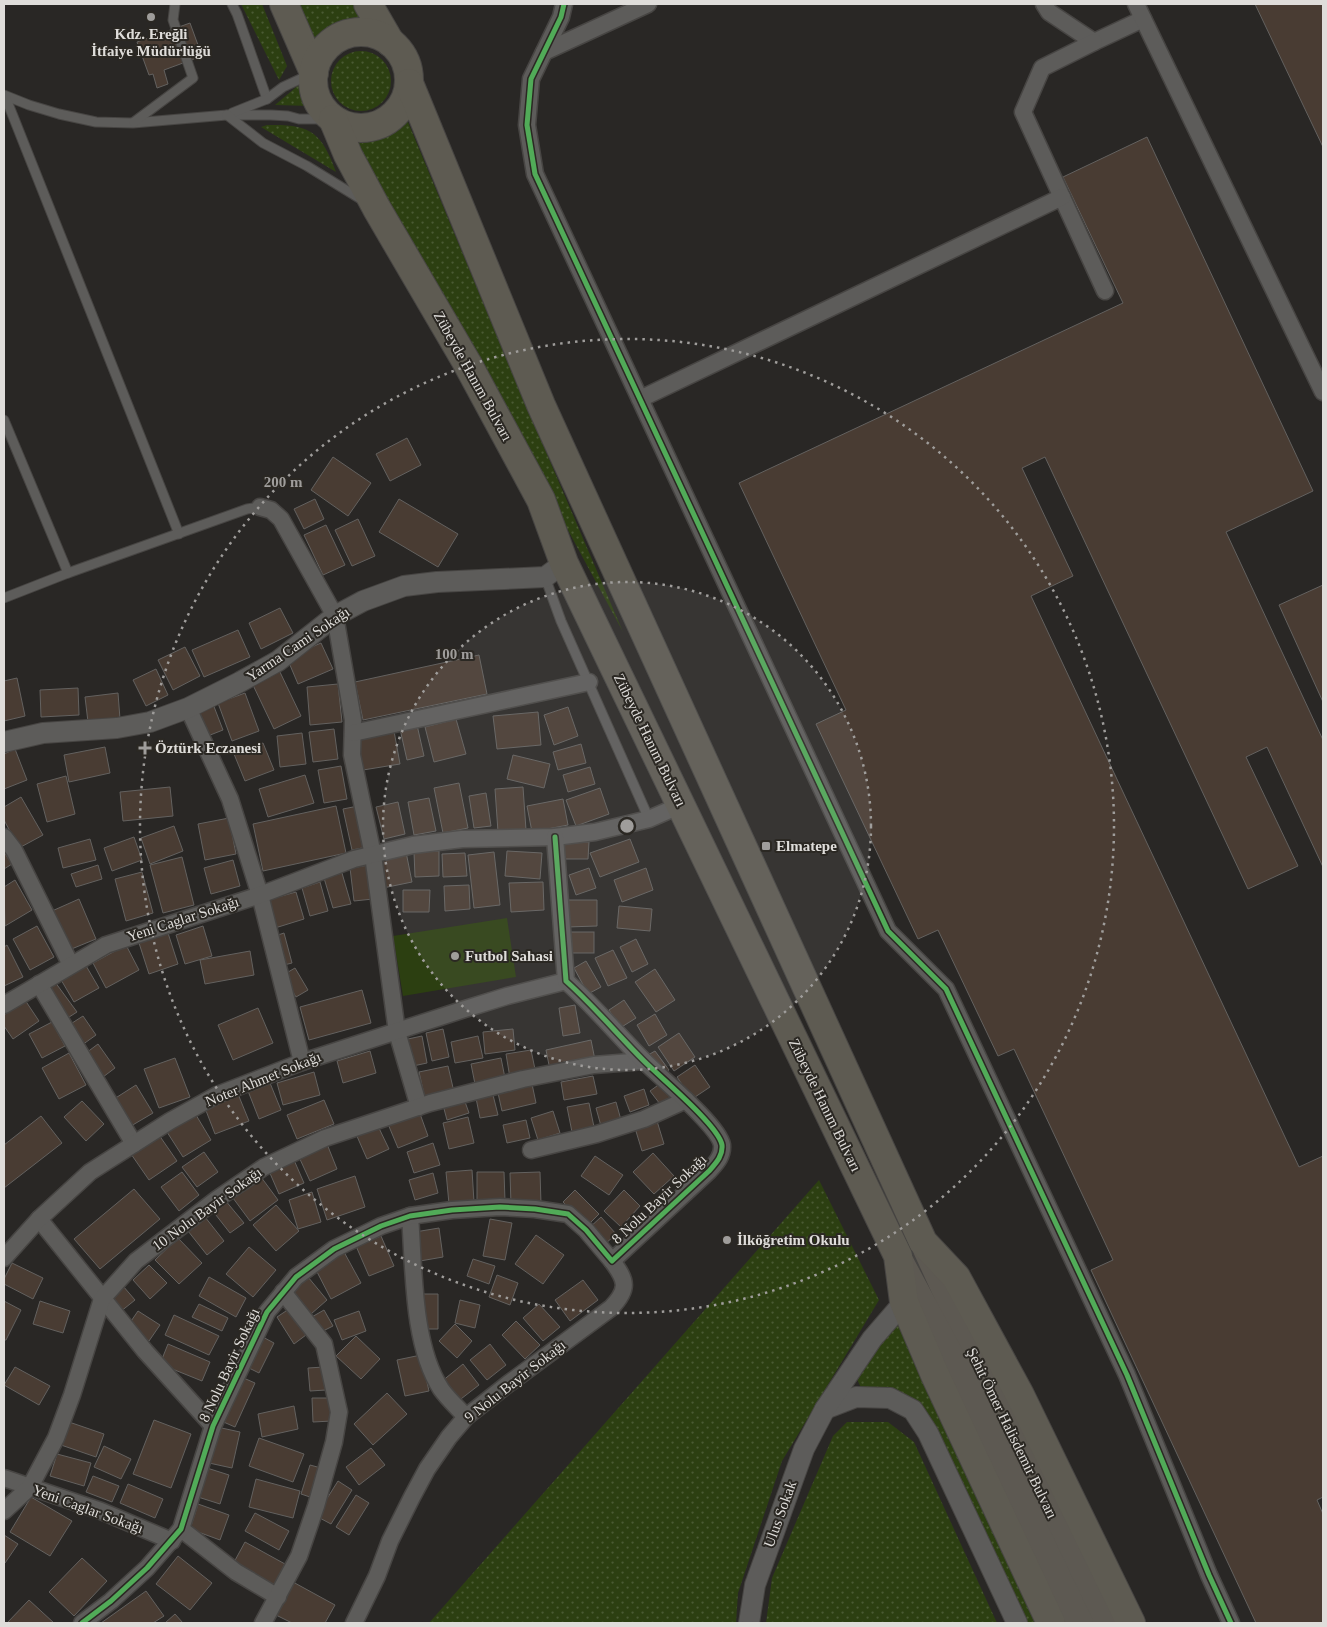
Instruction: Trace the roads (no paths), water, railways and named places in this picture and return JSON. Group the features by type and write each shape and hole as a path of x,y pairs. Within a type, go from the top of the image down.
{"highway":[{"name":"Zübeyde Hanım Bulvarı","path":"284,4 314,73 317,99 323,110 333,119 348,155 377,209 467,363 541,500 554,570 681,805 898,1256"},
{"name":"Zübeyde Hanım Bulvarı","path":"368,4 390,42 401,53 407,67 409,82 541,405 923,1242 956,1277 1016,1386 1131,1623"},
{"path":"314,73 319,57 329,44 343,36 359,32 375,34 390,42"},
{"path":"333,119 346,126 360,128 375,126 388,120 399,110 406,97 409,82"},
{"path":"898,1256 904,1302 935,1375 1051,1623"}],"main road":[{"name":"Şehit Ömer Halisdemir Bulvarı","path":"923,1242 966,1363 1080,1623"},
{"name":"Zübeyde Hanım Bulvarı","path":"898,1256 966,1363"},
{"name":"Şehit Ömer Halisdemir Bulvarı","path":"966,1363 1104,1623"}],"street":[{"path":"564,4 561,17 531,80 527,125 535,174 888,931 946,989 1127,1374 1209,1575 1231,1623"},
{"path":"544,52 648,4"},
{"path":"1044,4 1048,12 1094,42"},
{"path":"1136,4 1323,392"},
{"path":"1105,291 1023,112 1042,68 1143,19"},
{"path":"640,399 1062,197"},
{"path":"260,507 271,510 281,519 335,616 353,720 352,755 373,855 397,1032 419,1107"},
{"name":"Yarma Cami Sokağı","path":"4,742 43,733 117,728 150,722 188,708 278,661 335,616 363,601 404,586 554,570"},
{"path":"353,733 589,682"},
{"path":"188,708 230,799 260,895 302,1062"},
{"name":"Yeni Caglar Sokağı","path":"4,1005 106,945 260,895 354,859 414,845 462,839 555,837 595,832 649,819 681,805"},
{"path":"4,837 14,850 71,965"},
{"path":"555,837 566,982"},
{"name":"Noter Ahmet Sokağı","path":"4,1258 39,1219 90,1172 170,1121 217,1095 302,1062 507,996 566,982"},
{"name":"8 Nolu Bayir Sokağı","path":"82,1623 111,1601 148,1568 177,1535 213,1426 266,1312 296,1277 334,1249 381,1226 410,1216 452,1210 500,1207 535,1209 568,1214 586,1230 612,1261 709,1171 721,1156 722,1144 718,1133 644,1061 588,1000 566,982"},
{"path":"39,984 134,1144"},
{"name":"10 Nolu Bayir Sokağı","path":"4,1511 30,1487 56,1438 72,1395 102,1299 136,1261 217,1199 264,1167 325,1138 419,1107 523,1079 594,1065 644,1061"},
{"path":"532,1150 644,1119 686,1100"},
{"path":"410,1216 418,1327 426,1358 440,1388 466,1417"},
{"path":"39,1219 145,1351 213,1426"},
{"name":"9 Nolu Bayir Sokağı","path":"354,1623 378,1576 390,1541 427,1469 449,1437 466,1417 622,1298 624,1280 612,1261"},
{"path":"263,1623 299,1556 316,1506 334,1442 339,1412 324,1344 283,1292"},
{"name":"Ulus Sokak","path":"749,1623 755,1585 804,1449 825,1409 872,1338 904,1302"},
{"path":"825,1409 856,1397 890,1398 913,1410 928,1433 1017,1623"},
{"name":"Yeni Caglar Sokağı","path":"4,1478 177,1535 278,1597"}],"lane":[{"path":"133,123 193,78 172,20 175,4"},
{"path":"232,4 267,99"},
{"path":"227,115 267,99 283,87 314,73"},
{"path":"4,95 59,114 96,122 133,123 227,115 333,119"},
{"path":"4,95 179,534"},
{"path":"227,115 262,143 307,166 377,209"},
{"path":"4,420 68,573"},
{"path":"4,598 247,509 260,507"},
{"path":"554,570 561,621 649,819"}],"place":[{"name":"Kdz. Ereğli İtfaiye Müdürlüğü","path":"151,17"},
{"name":"Öztürk Eczanesi","path":"145,748"},
{"name":"Elmatepe","path":"766,846"},
{"name":"Futbol Sahasi","path":"455,956"},
{"name":"İlköğretim Okulu","path":"727,1240"}]}
